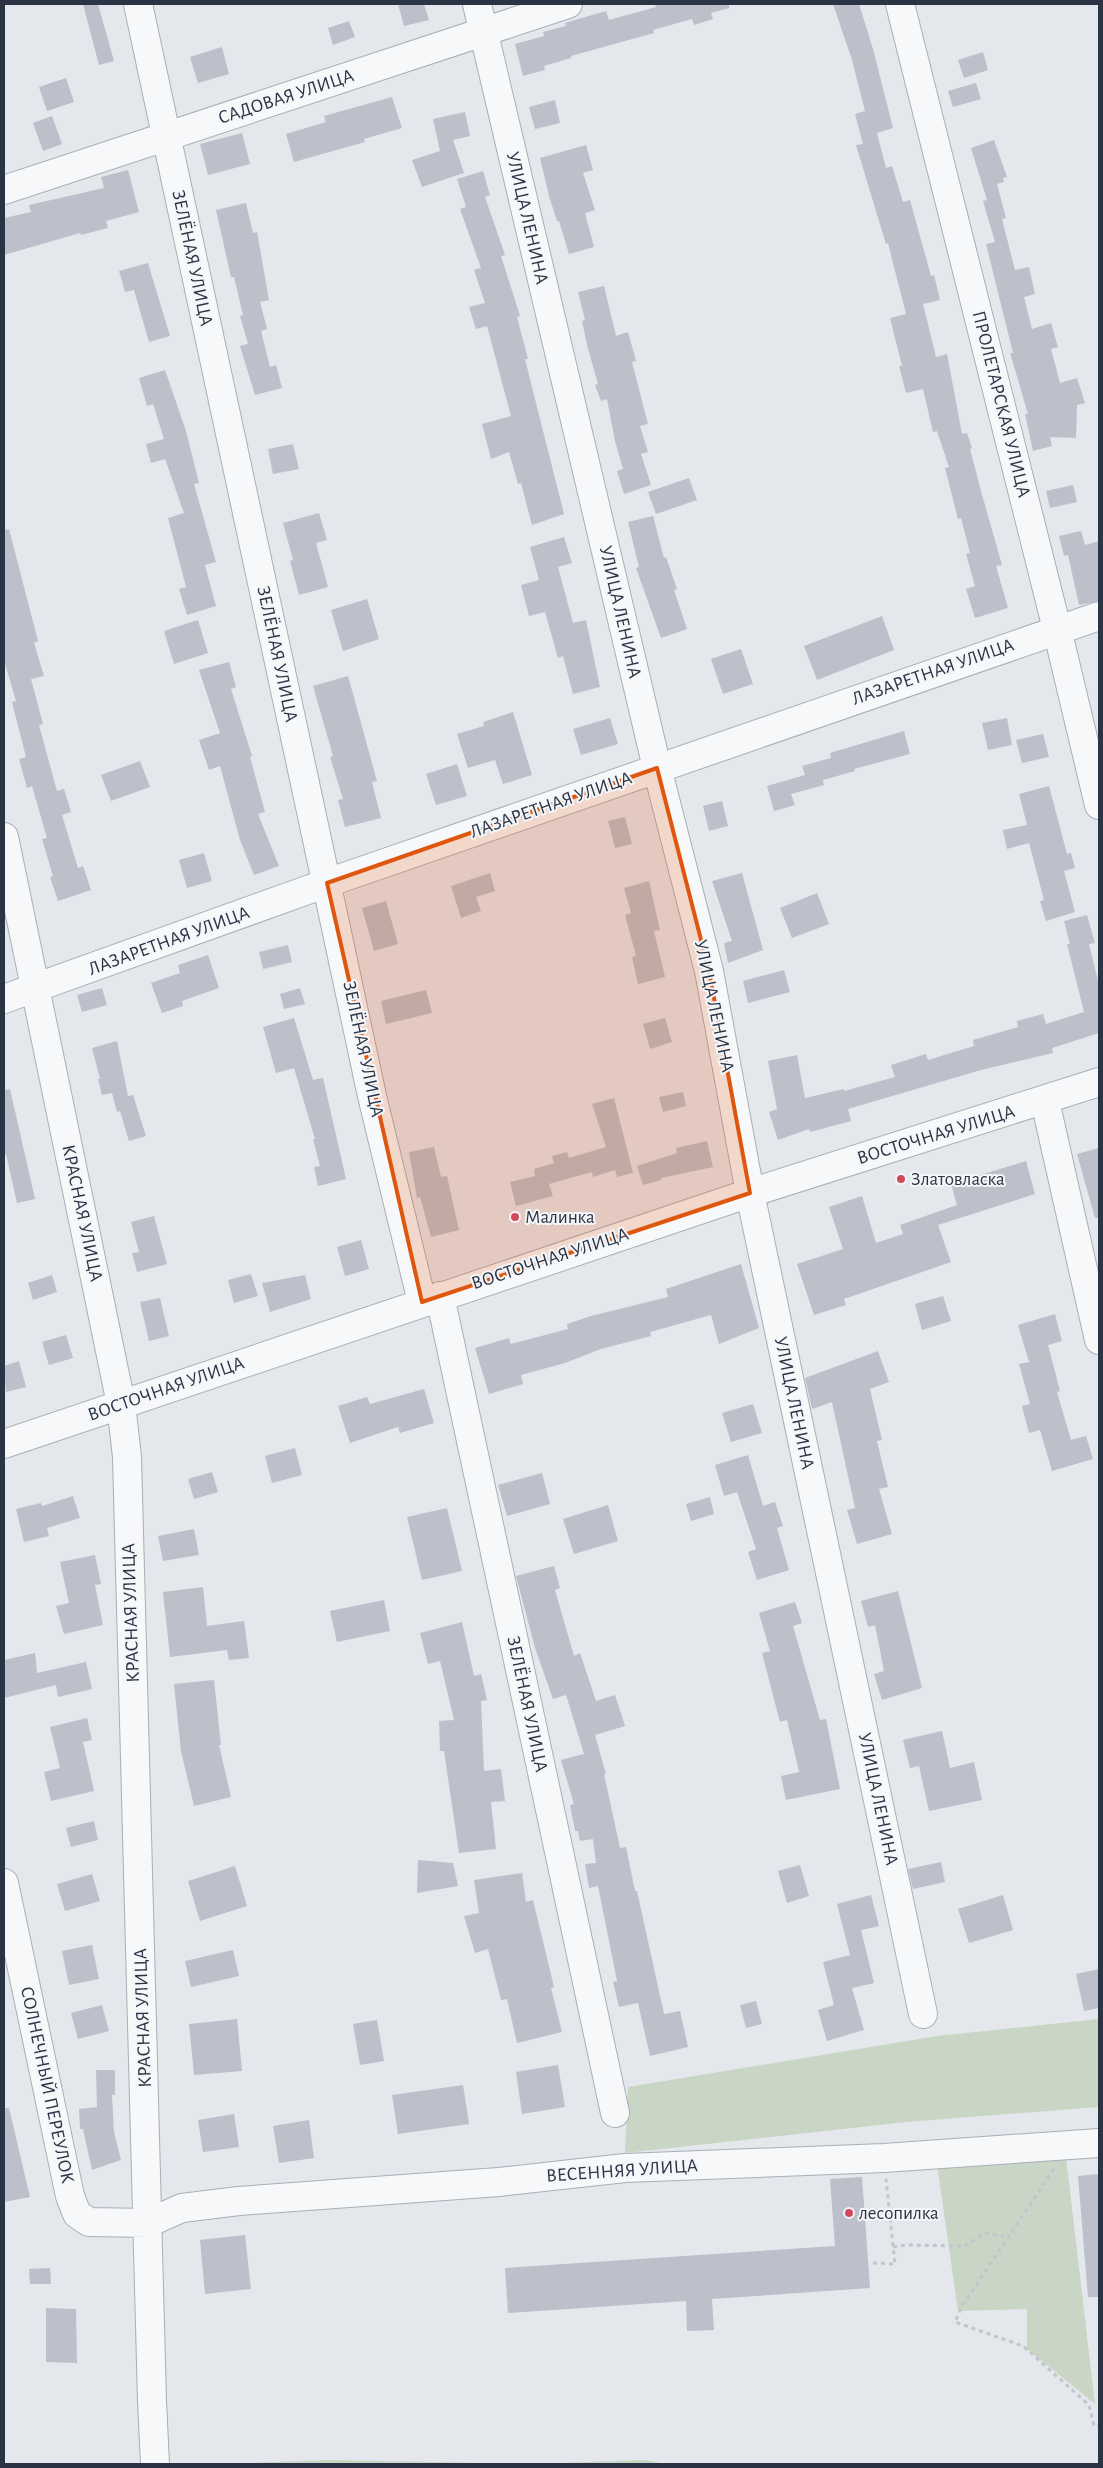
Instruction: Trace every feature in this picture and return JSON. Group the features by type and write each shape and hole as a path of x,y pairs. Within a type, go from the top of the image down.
{"street":[{"name":"ЗЕЛЁНАЯ УЛИЦА","path":"138,4 372,1096 431,1299 614,2113"},
{"name":"УЛИЦА ЛЕНИНА","path":"477,4 657,768 709,971 750,1193 923,2014"},
{"name":"САДОВАЯ УЛИЦА","path":"4,190 568,4"},
{"name":"ПРОЛЕТАРСКАЯ УЛИЦА","path":"900,4 1058,629 1099,805"},
{"name":"ЛАЗАРЕТНАЯ УЛИЦА","path":"4,1000 36,990 326,883 1099,616"},
{"name":"КРАСНАЯ УЛИЦА","path":"4,837 121,1404 127,1467 155,2464"},
{"name":"ВОСТОЧНАЯ УЛИЦА","path":"4,1444 750,1193 1099,1082"},
{"path":"1045,1100 1099,1340"},
{"name":"СОЛНЕЧНЫЙ ПЕРЕУЛОК","path":"4,1883 70,2196 78,2214 89,2222 148,2223"},
{"name":"ВЕСЕННЯЯ УЛИЦА","path":"148,2223 182,2208 239,2201 499,2182 625,2168 884,2158 1086,2144"}],"path":[{"path":"1086,2144 1055,2168 962,2306 955,2322 1023,2346 1089,2405 1094,2426 1099,2426"},
{"path":"873,2263 895,2264 884,2158"},
{"path":"893,2247 907,2245 964,2246 984,2233 1008,2238"}],"highlighted area":[{"path":"657,768 709,971 750,1193 422,1302 327,883"}],"green space":[{"path":"1099,2019 1099,2107 906,2122 625,2153 628,2087 937,2036"},
{"path":"1066,2157 1095,2404 1027,2349 1027,2309 958,2311 937,2164"},
{"path":"328,2460 531,2464 219,2464"},
{"path":"644,2460 666,2464 531,2464"}],"building":[{"path":"83,4 98,4 114,61 99,65"},
{"path":"398,4 424,4 429,20 404,26"},
{"path":"655,4 729,4 729,8 711,13 713,19 694,25 692,19 653,30 654,33 571,56 571,58 544,66 545,70 523,76 515,44 544,36 543,32 566,26 565,23 606,11 609,20 656,7"},
{"path":"833,4 859,4 873,49 893,128 877,133 886,168 892,166 903,202 910,200 931,276 934,275 940,300 923,304 936,357 947,354 962,434 967,433 972,448 970,449 1002,565 996,566 1008,608 975,618 966,589 975,586 966,554 970,553 961,518 958,519 945,468 949,467 937,431 933,432 923,389 906,393 899,366 902,366 890,318 906,314 888,243 886,244 856,145 863,144 855,114 865,111 852,60"},
{"path":"349,21 355,37 333,45 328,28"},
{"path":"222,47 229,74 198,83 190,57"},
{"path":"983,52 988,70 964,78 958,60"},
{"path":"66,78 74,102 47,111 39,87"},
{"path":"976,83 981,99 953,107 948,91"},
{"path":"392,97 402,128 364,139 365,142 294,162 286,134 326,122 324,116"},
{"path":"555,100 560,123 535,129 529,107"},
{"path":"465,112 470,136 453,140 464,173 422,187 412,160 440,151 433,119"},
{"path":"52,116 62,144 43,151 33,123"},
{"path":"242,133 250,164 208,175 200,144"},
{"path":"994,140 1007,177 1003,178 1004,182 997,184 1006,218 1002,219 1015,270 1029,267 1035,294 1024,297 1032,329 1051,323 1058,347 1051,349 1060,383 1077,378 1085,403 1077,405 1076,438 1050,437 1052,446 1033,451 1025,414 1028,414 1010,353 1013,353 986,244 995,242 983,201 987,200 971,148"},
{"path":"586,145 593,170 583,173 595,210 585,213 594,247 569,254 549,196 540,158"},
{"path":"128,170 139,212 106,221 108,228 81,235 80,233 4,255 4,218 31,212 29,205 104,188 101,177"},
{"path":"483,171 490,195 485,197 505,255 501,256 520,316 517,317 528,359 525,359 564,514 532,525 521,483 518,484 509,452 491,459 482,424 511,416 487,326 476,329 469,307 485,303 474,270 481,268 460,209 466,207 457,179"},
{"path":"246,203 253,233 257,232 269,300 260,302 267,329 261,331 270,367 276,365 282,388 255,395 240,346 248,344 240,316 243,315 234,277 231,277 216,210"},
{"path":"148,263 170,336 149,342 134,290 125,292 119,271"},
{"path":"604,286 616,336 628,332 636,361 632,362 648,424 640,426 648,452 641,454 651,485 624,494 617,471 623,469 615,441 607,399 601,401 595,385 598,384 587,345 582,321 585,320 578,292"},
{"path":"165,370 186,431 199,483 194,484 216,562 205,565 216,606 187,615 179,589 186,587 168,518 184,513 165,459 151,463 146,444 164,439 153,404 147,406 139,378"},
{"path":"293,444 299,469 273,474 268,449"},
{"path":"689,478 697,500 656,514 648,492"},
{"path":"1073,485 1077,502 1050,508 1046,491"},
{"path":"319,513 327,540 316,543 328,587 299,595 290,561 293,560 283,523"},
{"path":"653,516 664,558 666,557 677,589 674,590 687,629 661,638 636,568 639,567 628,522"},
{"path":"9,529 38,641 34,643 44,676 31,679 43,724 39,725 57,791 64,789 71,812 62,815 78,868 83,866 91,890 58,901 50,877 53,876 42,839 47,838 32,786 27,788 19,759 26,757 12,702 16,701 4,660 4,530"},
{"path":"1081,531 1085,545 1099,541 1099,601 1079,605 1068,555 1064,556 1059,536"},
{"path":"564,537 572,563 558,567 573,623 586,620 600,687 573,694 563,656 558,658 545,612 529,616 521,585 539,580 530,547"},
{"path":"367,599 379,639 343,651 331,610"},
{"path":"882,616 894,650 817,680 804,646"},
{"path":"198,620 208,653 174,664 164,631"},
{"path":"741,649 753,684 723,694 711,659"},
{"path":"229,662 236,687 231,689 252,756 250,757 265,812 258,814 279,866 254,875 240,840 220,766 209,770 199,740 220,733 199,670"},
{"path":"348,676 377,781 372,782 381,818 345,827 338,800 343,799 330,757 333,756 313,686"},
{"path":"513,712 532,775 503,784 495,760 468,768 457,734 484,726 483,722"},
{"path":"610,718 618,744 581,755 573,729"},
{"path":"1007,718 1012,745 988,750 982,723"},
{"path":"904,731 910,754 854,769 855,771 823,780 824,785 791,794 795,805 774,811 767,786 805,775 802,766 831,758 830,753"},
{"path":"1043,734 1049,757 1022,763 1016,740"},
{"path":"140,761 150,787 111,801 101,775"},
{"path":"457,764 467,796 436,805 426,774"},
{"path":"1049,786 1067,854 1071,853 1075,868 1064,871 1075,912 1046,921 1040,901 1044,900 1029,843 1007,849 1003,830 1027,825 1019,794"},
{"path":"722,801 728,826 709,831 703,806"},
{"path":"625,817 632,844 615,848 608,821"},
{"path":"204,853 212,881 187,888 179,860"},
{"path":"490,873 495,891 476,897 481,911 461,918 451,886"},
{"path":"742,873 763,950 728,963 724,943 732,941 712,881"},
{"path":"649,881 660,930 654,931 665,977 638,984 632,957 636,956 625,915 631,913 624,888"},
{"path":"817,893 829,924 792,938 780,908"},
{"path":"386,901 398,944 374,951 362,908"},
{"path":"1087,915 1095,943 1089,944 1099,985 1099,1033 1052,1048 1053,1053 981,1070 848,1109 851,1121 810,1132 809,1129 778,1140 769,1112 777,1109 768,1061 797,1055 805,1098 844,1089 844,1091 895,1077 891,1065 926,1054 928,1060 974,1046 973,1040 1018,1027 1017,1021 1043,1014 1046,1024 1084,1012 1067,944 1070,944 1064,921"},
{"path":"288,945 292,962 263,969 259,952"},
{"path":"208,955 219,988 182,1001 183,1006 162,1013 151,983 180,973 178,965"},
{"path":"784,970 790,992 748,1003 743,981"},
{"path":"102,988 107,1005 82,1012 77,995"},
{"path":"300,988 305,1004 284,1009 280,994"},
{"path":"426,990 432,1013 386,1024 381,1001"},
{"path":"294,1018 313,1080 323,1078 346,1179 318,1186 314,1167 320,1166 313,1139 315,1139 294,1068 276,1073 263,1027"},
{"path":"665,1018 672,1042 650,1049 643,1024"},
{"path":"117,1041 128,1096 133,1095 146,1136 129,1141 120,1111 117,1112 112,1093 102,1095 92,1048"},
{"path":"10,1089 35,1199 17,1203 6,1154 4,1155 4,1090"},
{"path":"683,1092 686,1106 663,1112 659,1097"},
{"path":"614,1098 633,1173 617,1177 615,1170 593,1177 592,1172 549,1184 553,1196 516,1206 510,1182 535,1176 534,1169 554,1163 552,1156 567,1152 569,1158 606,1147 592,1104"},
{"path":"707,1141 713,1167 661,1178 661,1180 643,1185 637,1166 677,1153 676,1148"},
{"path":"434,1147 441,1177 447,1176 459,1230 431,1237 420,1197 417,1198 409,1152"},
{"path":"1099,1148 1099,1218 1095,1218 1077,1154"},
{"path":"1026,1161 1035,1194 938,1225 951,1262 844,1299 846,1305 814,1315 797,1264 843,1249 829,1207 862,1196 876,1243 903,1234 900,1225 957,1205 951,1184"},
{"path":"154,1216 167,1264 137,1272 132,1253 139,1252 131,1222"},
{"path":"361,1240 369,1269 345,1276 337,1247"},
{"path":"741,1264 759,1328 719,1344 711,1315 650,1332 651,1336 601,1349 565,1363 521,1375 523,1384 489,1394 475,1348 509,1338 511,1344 568,1329 567,1324 591,1316 668,1297 666,1289"},
{"path":"251,1274 258,1296 234,1303 228,1280"},
{"path":"52,1275 57,1292 33,1300 28,1283"},
{"path":"305,1275 311,1299 270,1312 262,1283"},
{"path":"943,1296 951,1321 922,1330 915,1304"},
{"path":"160,1298 169,1336 149,1341 140,1302"},
{"path":"1055,1314 1062,1341 1048,1345 1060,1391 1057,1392 1071,1440 1086,1436 1093,1459 1052,1471 1040,1430 1029,1433 1022,1406 1030,1404 1019,1364 1029,1362 1018,1325"},
{"path":"66,1335 73,1358 49,1365 42,1342"},
{"path":"878,1351 889,1382 870,1389 882,1440 877,1441 888,1487 879,1489 892,1534 857,1544 847,1510 855,1508 832,1402 812,1409 805,1378"},
{"path":"19,1361 26,1387 6,1392 4,1366"},
{"path":"424,1389 434,1423 400,1433 398,1427 350,1443 338,1406 367,1397 370,1404"},
{"path":"753,1404 762,1433 731,1442 722,1413"},
{"path":"295,1448 302,1475 272,1483 265,1456"},
{"path":"748,1455 763,1506 775,1502 783,1526 777,1528 789,1570 757,1580 748,1552 756,1549 737,1492 724,1496 715,1465"},
{"path":"212,1472 218,1492 194,1499 188,1479"},
{"path":"542,1473 550,1504 507,1516 498,1485"},
{"path":"73,1496 80,1518 47,1528 49,1536 24,1542 16,1509 41,1503 42,1506"},
{"path":"710,1497 714,1514 691,1521 686,1504"},
{"path":"608,1505 618,1541 574,1554 563,1519"},
{"path":"447,1508 462,1571 422,1580 407,1517"},
{"path":"194,1529 199,1555 163,1561 158,1536"},
{"path":"95,1555 101,1584 95,1585 103,1625 64,1634 56,1606 69,1603 60,1562"},
{"path":"554,1566 560,1588 555,1590 574,1656 580,1653 596,1701 615,1695 625,1726 595,1735 606,1774 604,1774 620,1848 626,1847 635,1891 637,1891 664,2014 680,2011 688,2047 650,2056 638,2003 619,2007 613,1982 617,1981 598,1886 589,1888 585,1864 596,1863 593,1839 580,1841 578,1831 575,1831 570,1805 574,1804 561,1760 584,1754 566,1695 553,1699 535,1648 516,1576"},
{"path":"203,1587 207,1626 244,1621 249,1658 229,1660 227,1650 170,1657 163,1592"},
{"path":"898,1591 922,1688 882,1700 874,1674 884,1671 875,1625 868,1627 861,1601"},
{"path":"384,1600 390,1631 337,1642 330,1611"},
{"path":"795,1602 802,1623 793,1626 820,1720 826,1719 840,1789 786,1800 781,1776 799,1772 787,1720 780,1722 762,1653 770,1651 759,1613"},
{"path":"462,1622 474,1676 481,1674 487,1700 481,1701 484,1771 501,1769 505,1801 491,1802 496,1849 459,1853 444,1751 440,1751 439,1721 454,1720 440,1661 428,1664 420,1633"},
{"path":"35,1653 37,1673 86,1662 92,1689 58,1697 56,1685 4,1698 4,1660"},
{"path":"214,1680 221,1745 219,1745 231,1797 194,1806 181,1751 174,1684"},
{"path":"87,1718 92,1740 83,1742 94,1791 51,1801 44,1772 60,1768 50,1727"},
{"path":"942,1731 950,1768 974,1762 982,1800 929,1811 919,1766 910,1768 903,1740"},
{"path":"94,1821 98,1840 71,1847 66,1828"},
{"path":"418,1860 453,1863 458,1886 417,1893"},
{"path":"941,1862 945,1882 913,1889 908,1869"},
{"path":"800,1865 809,1896 787,1903 778,1871"},
{"path":"235,1866 247,1906 200,1921 188,1881"},
{"path":"522,1873 526,1902 533,1900 554,1987 551,1988 562,2032 517,2043 507,1999 501,2000 488,1949 475,1953 464,1916 479,1913 474,1880"},
{"path":"92,1874 100,1901 65,1911 57,1884"},
{"path":"871,1895 879,1926 861,1930 874,1983 852,1988 864,2030 827,2041 818,2010 834,2005 823,1962 850,1955 837,1904"},
{"path":"1003,1895 1013,1930 969,1943 958,1909"},
{"path":"92,1945 99,1979 69,1985 62,1951"},
{"path":"233,1950 239,1976 191,1987 185,1961"},
{"path":"1099,1969 1099,2008 1084,2011 1076,1974"},
{"path":"756,2001 762,2024 746,2028 740,2005"},
{"path":"102,2005 109,2031 78,2039 71,2013"},
{"path":"237,2019 242,2071 194,2075 189,2024"},
{"path":"377,2020 384,2061 360,2065 353,2024"},
{"path":"558,2065 565,2107 522,2114 516,2072"},
{"path":"96,2070 115,2070 115,2095 112,2095 114,2132 121,2160 92,2170 83,2129 80,2129 79,2109 97,2107"},
{"path":"463,2085 469,2124 398,2134 392,2095"},
{"path":"4,2108 9,2108 30,2197 4,2202"},
{"path":"234,2114 239,2147 203,2152 198,2120"},
{"path":"309,2120 314,2158 279,2163 273,2126"},
{"path":"1099,2174 1099,2297 1088,2297 1078,2176"},
{"name":"лесопилка","path":"862,2177 870,2288 712,2299 714,2330 687,2331 686,2301 508,2313 505,2268 835,2246 830,2179"},
{"path":"245,2235 251,2289 205,2294 200,2240"},
{"path":"50,2268 51,2284 30,2284 29,2269"},
{"path":"46,2308 76,2309 77,2363 46,2362"}],"place":[{"name":"Златовласка","path":"901,1179"},
{"name":"Малинка","path":"515,1217"},
{"name":"лесопилка","path":"849,2213"}]}
